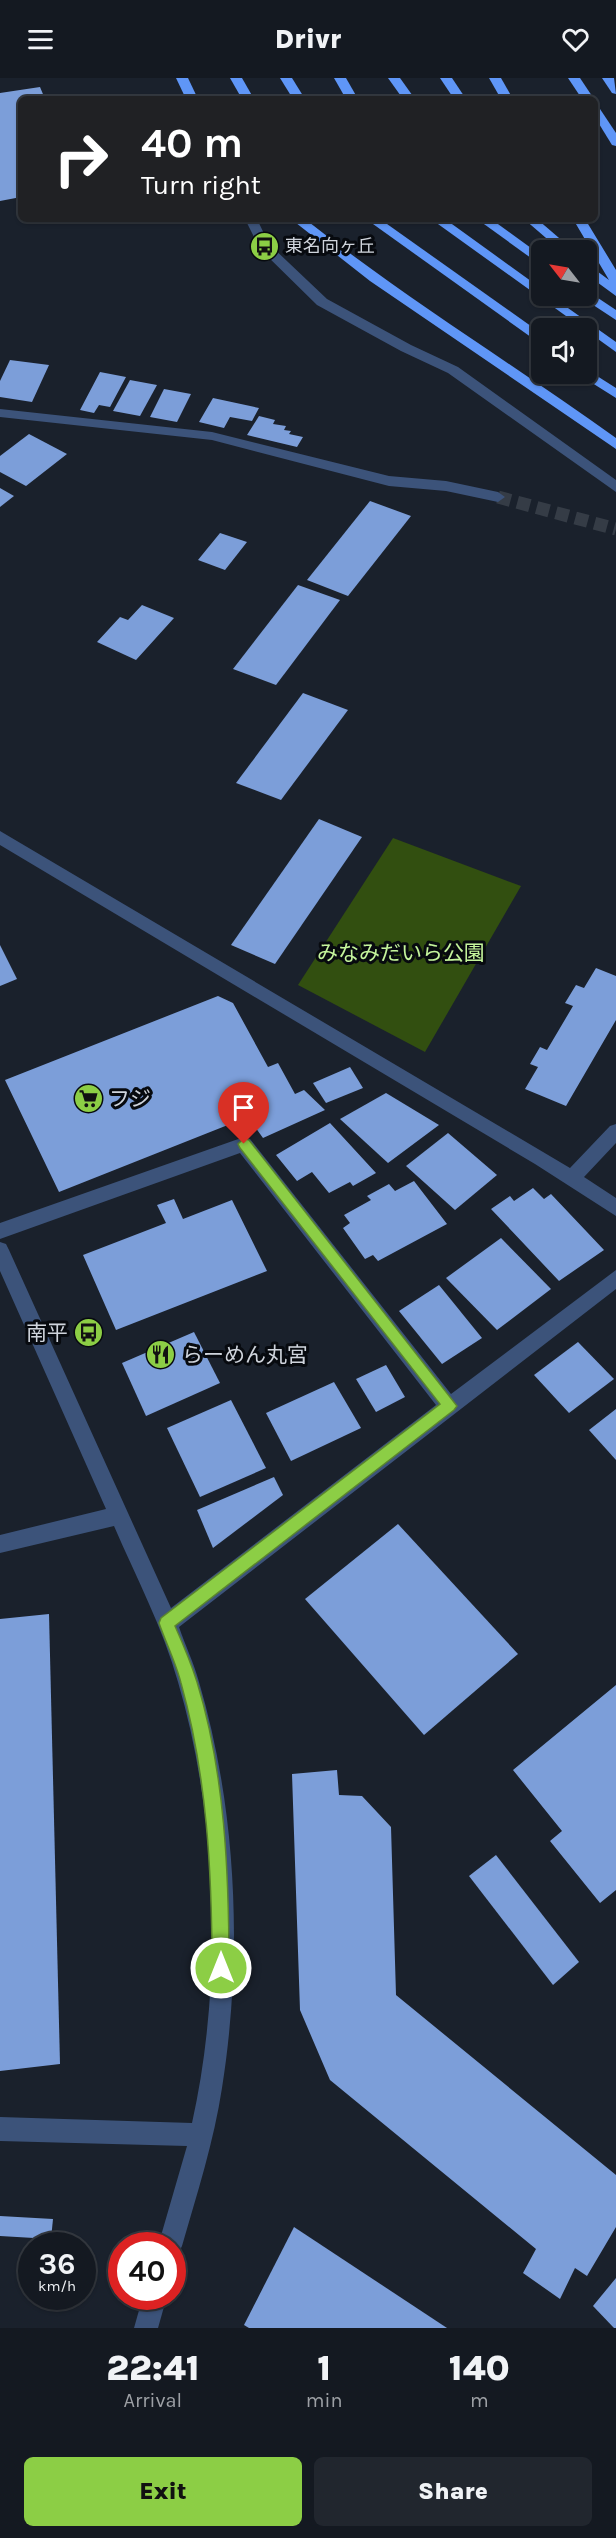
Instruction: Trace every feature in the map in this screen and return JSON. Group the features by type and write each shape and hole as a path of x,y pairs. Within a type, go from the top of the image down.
{"highway":[{"path":"182,78 191,96"},
{"path":"236,78 246,96"},
{"path":"286,78 297,96"},
{"path":"340,78 350,96"},
{"path":"394,78 407,96"},
{"path":"446,78 458,96"},
{"path":"495,78 505,96"},
{"path":"574,78 586,96"},
{"path":"608,78 616,91"},
{"path":"598,114 616,142"},
{"path":"301,222 342,256 548,394 616,445"},
{"path":"376,222 531,333"},
{"path":"441,222 531,287"},
{"path":"487,222 531,254"},
{"path":"581,222 616,281"},
{"path":"538,224 556,240"},
{"path":"597,276 616,292"},
{"path":"597,302 616,316"},
{"path":"557,306 616,348"},
{"path":"597,381 616,394"}],"street":[{"path":"252,222 264,246 322,302 406,348 453,370 616,487"},
{"path":"0,413 212,436 389,481 446,486 498,497"},
{"path":"0,837 616,1208"},
{"path":"571,1179 616,1131"},
{"path":"0,1231 244,1144 449,1406"},
{"path":"0,1250 167,1623 189,1682 212,1786 221,1901 220,2001 214,2067 200,2135 174,2232"},
{"path":"167,1623 616,1278"},
{"path":"0,1544 118,1515"},
{"path":"0,2129 200,2135"},
{"path":"146,2328 151,2310"}],"green space":[{"name":"みなみだいら公園","path":"393,838 521,886 425,1052 298,985"}],"building":[{"path":"40,87 44,96 18,96 18,198 0,201 0,93"},
{"path":"10,360 49,365 32,402 0,397 0,381"},
{"path":"100,372 126,377 110,407 99,405 94,413 80,410"},
{"path":"130,380 157,385 140,416 113,411"},
{"path":"164,389 191,394 177,422 150,417"},
{"path":"213,398 259,408 252,421 230,417 224,428 199,422"},
{"path":"259,416 275,420 273,424 286,426 284,430 291,431 289,434 303,437 297,447 247,435"},
{"path":"29,434 67,454 26,486 0,472 0,456"},
{"path":"0,488 14,496 0,507"},
{"path":"370,501 411,516 348,596 307,580"},
{"path":"220,533 247,542 225,570 198,560"},
{"path":"298,585 340,600 276,685 233,669"},
{"path":"142,605 174,618 136,660 97,642 120,617 128,620"},
{"path":"303,693 348,710 281,800 236,783"},
{"path":"319,819 362,837 275,964 231,945"},
{"path":"0,945 17,979 0,986"},
{"path":"596,968 616,976 616,1020 566,1106 525,1089 538,1067 530,1064 540,1047 547,1050 573,1006 565,1003 576,985 584,988"},
{"path":"218,996 233,1003 268,1067 278,1063 295,1094 304,1090 325,1110 263,1138 248,1117 59,1192 5,1080"},
{"path":"350,1067 363,1088 326,1103 313,1083"},
{"path":"386,1093 439,1125 388,1163 340,1119"},
{"path":"330,1123 376,1173 353,1186 350,1182 329,1193 312,1172 297,1181 276,1155"},
{"path":"448,1133 497,1175 455,1210 406,1166"},
{"path":"414,1181 447,1224 378,1261 373,1255 365,1259 343,1228 350,1223 344,1215 371,1200 367,1196 389,1184 395,1191"},
{"path":"533,1188 544,1199 551,1194 604,1250 559,1281 491,1209 510,1196 514,1201"},
{"path":"174,1199 183,1219 232,1200 267,1271 116,1330 83,1255 166,1223 157,1205"},
{"path":"501,1238 551,1289 497,1330 446,1278"},
{"path":"439,1285 482,1338 442,1364 399,1311"},
{"path":"194,1332 220,1383 146,1416 122,1363"},
{"path":"578,1342 614,1379 569,1413 534,1375"},
{"path":"386,1365 405,1397 376,1412 356,1379"},
{"path":"334,1382 361,1428 291,1461 266,1413"},
{"path":"231,1400 266,1468 200,1497 167,1428"},
{"path":"616,1409 616,1460 589,1430"},
{"path":"274,1477 283,1495 213,1548 197,1510"},
{"path":"398,1524 518,1654 424,1735 305,1599"},
{"path":"49,1614 60,2064 0,2071 0,1619"},
{"path":"616,1685 616,1890 600,1903 550,1841 562,1831 513,1770"},
{"path":"337,1770 339,1795 362,1796 391,1827 396,1995 616,2175 616,2227 587,2276 575,2268 560,2299 523,2273 536,2249 330,2080 300,2010 292,1774"},
{"path":"496,1855 579,1962 553,1985 469,1876"},
{"path":"0,2216 53,2219 52,2232 18,2232 18,2237 0,2236"},
{"path":"294,2227 447,2328 249,2328 244,2325"},
{"path":"616,2278 616,2328 614,2328 593,2306"}],"tunnel":[{"path":"498,497 616,529"}],"place":[{"name":"東名向ヶ丘","path":"264,246"},
{"name":"フジ","path":"88,1099"},
{"name":"南平","path":"89,1333"},
{"name":"らーめん丸宮","path":"161,1355"}],"route":[{"path":"221,1968 221,1901 212,1786 189,1682 167,1623 209,1593 449,1406 244,1144"}]}
